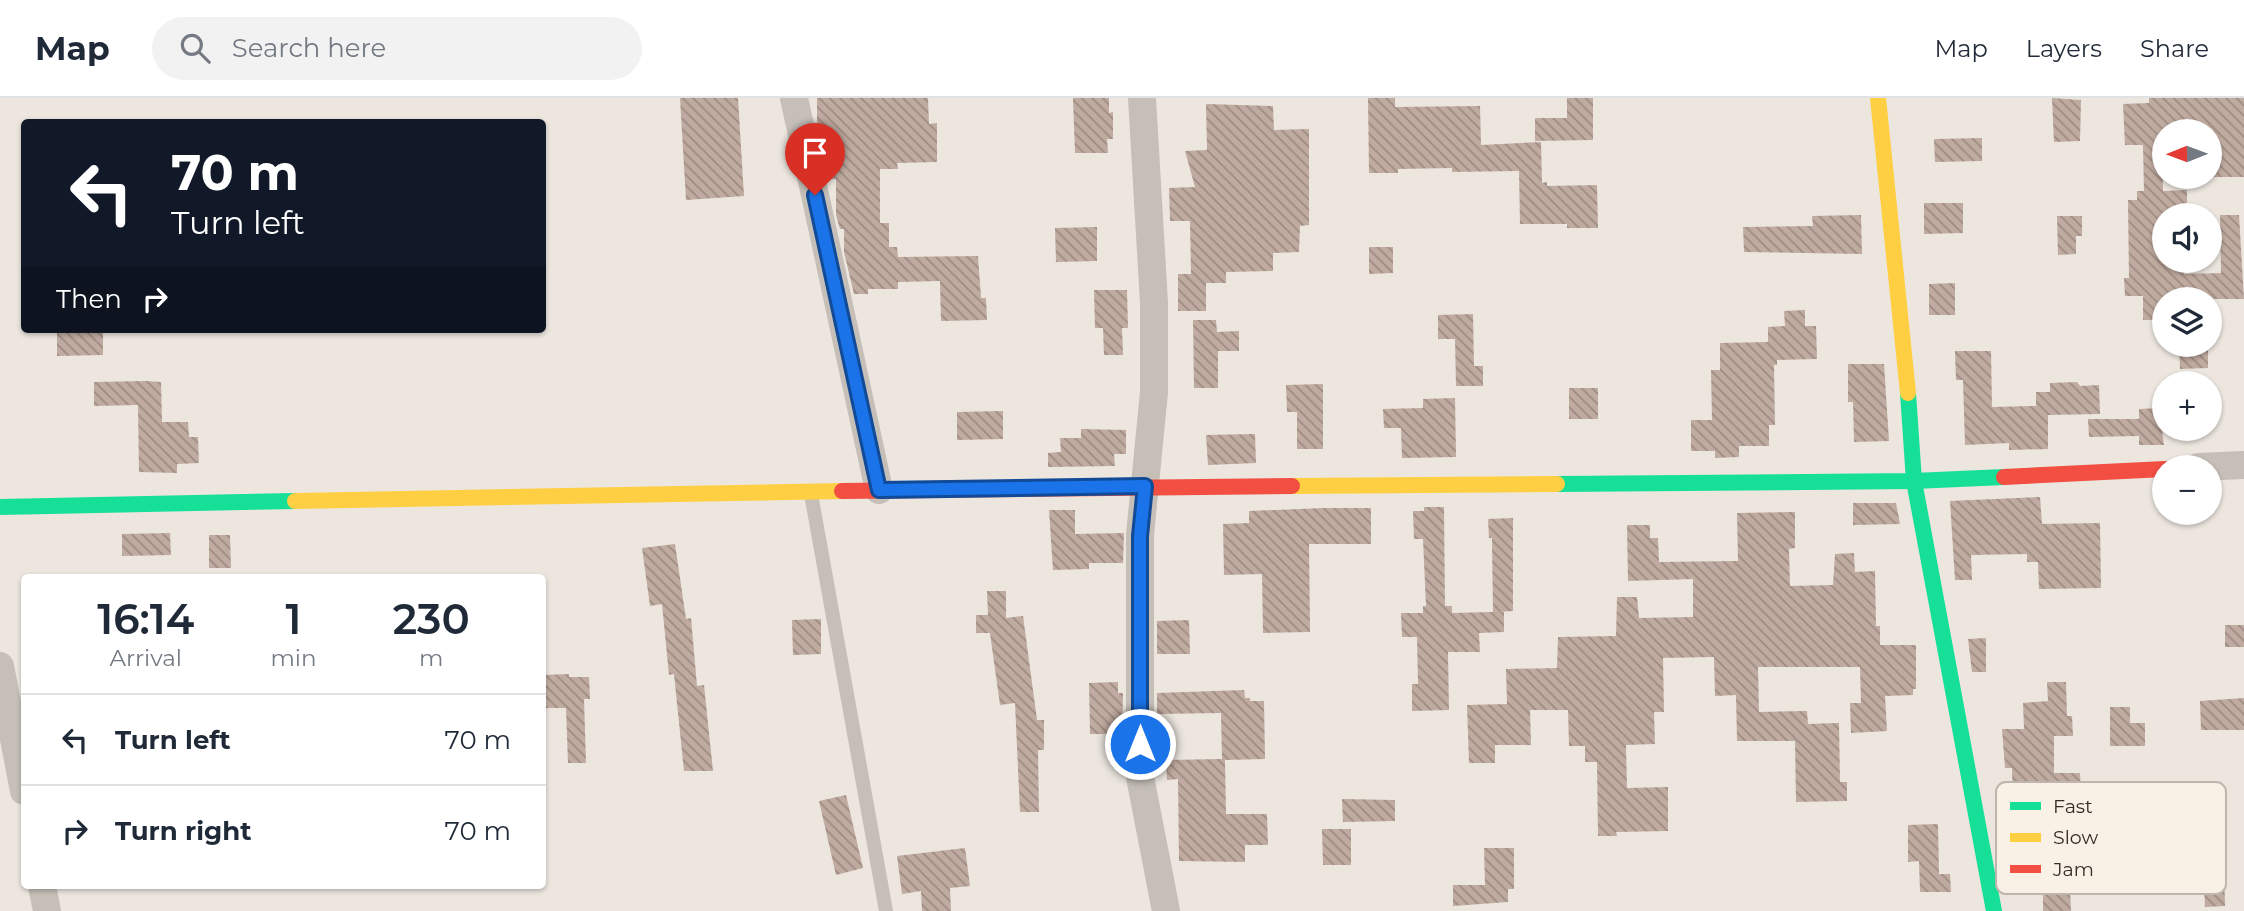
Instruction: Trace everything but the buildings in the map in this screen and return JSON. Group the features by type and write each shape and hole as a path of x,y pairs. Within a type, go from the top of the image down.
{"street":[{"path":"794,98 879,490"},
{"path":"1142,98 1154,303 1154,392 1145,486 1139,613 1140,777 1166,911"},
{"path":"1878,98 1905,346 1914,481 1994,911"},
{"path":"2222,466 2244,465"},
{"path":"0,507 1145,486 1914,481 2152,470"},
{"path":"0,666 21,775"},
{"path":"43,889 47,911"}],"lane":[{"path":"811,492 886,911"}],"traffic: fast":[{"path":"1908,393 1914,481 1994,911"},
{"path":"1557,484 1914,481 2004,477"},
{"path":"0,507 295,501"}],"traffic: slow":[{"path":"1878,98 1908,393"},
{"path":"1292,486 1557,484"},
{"path":"295,501 842,491"}],"traffic: jam":[{"path":"2004,477 2152,470"},
{"path":"842,491 1292,486"}],"route":[{"path":"815,195 879,490 1145,486 1140,536 1140,744"}]}
